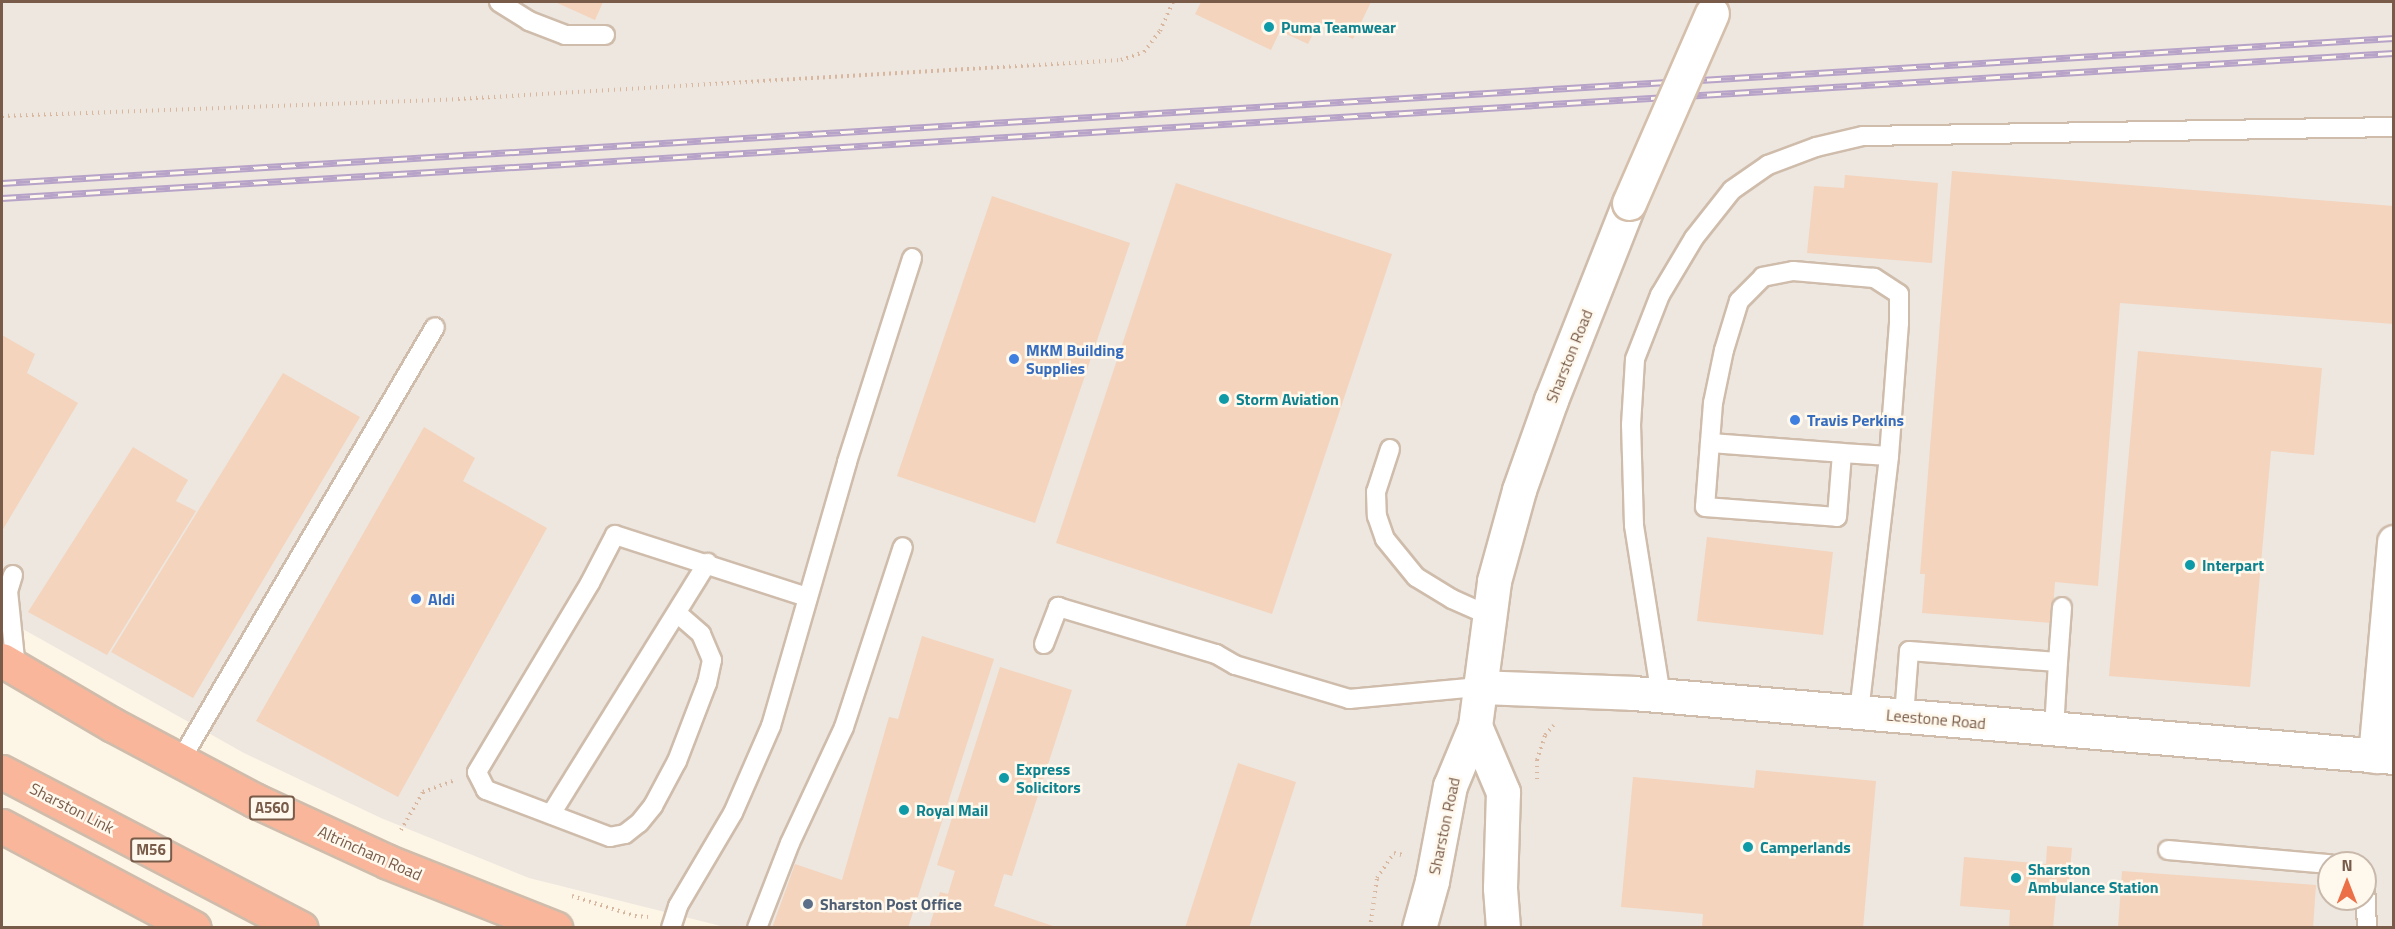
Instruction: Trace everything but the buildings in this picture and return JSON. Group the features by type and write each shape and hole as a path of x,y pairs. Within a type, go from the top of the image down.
{"highway":[{"name":"Altrincham Road","path":"9,665 254,800 388,862 555,927"},
{"name":"Sharston Link","path":"2,772 301,927"},
{"path":"2,826 194,927"}],"main road":[{"name":"Sharston Road","path":"1419,927 1432,881 1450,786 1475,726 1494,581 1519,490 1551,400 1629,202 1715,8"},
{"path":"2384,756 2394,542"},
{"name":"Leestone Road","path":"1479,687 1661,696 2384,756"},
{"name":"Sharston Road","path":"1475,726 1503,792 1500,888 1503,927"}],"lane":[{"path":"499,2 530,21 565,35 605,35"},
{"path":"1661,696 1634,525 1631,425 1635,359 1660,295 1694,238 1731,190 1768,165 1816,147 1863,136 2394,127"},
{"path":"672,924 678,906 734,813 771,726 847,462 912,258"},
{"path":"1842,453 1837,517 1705,507 1713,403 1724,350 1739,301 1763,277 1793,271 1874,278 1899,294 1889,456 1860,712"},
{"path":"180,761 435,327"},
{"path":"1710,443 1889,456"},
{"path":"1390,449 1376,492 1377,516 1384,539 1416,577 1452,599 1488,615"},
{"path":"677,613 701,634 712,660 707,683 677,761 652,806 639,823 625,834 610,837 486,789 477,772 584,593 615,535 807,597"},
{"path":"757,927 790,843 844,727 903,547"},
{"path":"551,814 707,563"},
{"path":"2,583 13,575 8,600 9,665"},
{"path":"1044,644 1058,607 1216,654 1235,665 1349,699 1479,687"},
{"path":"2054,729 2062,607"},
{"path":"1904,716 1909,651 2058,662"},
{"path":"2168,850 2317,863"},
{"path":"2366,911 2367,927"}],"path":[{"path":"2,116 458,99 1121,60 1144,52 1160,31 1173,2"},
{"path":"1537,781 1537,760 1545,735 1559,719 1563,691"},
{"path":"400,834 423,792 477,772"},
{"path":"1370,927 1377,878 1394,853"},
{"path":"572,896 635,916 672,924"}],"shaded area":[{"path":"2,2 2393,2 2393,927 725,927 529,878 381,818 244,753 21,628 21,606 2,595"}],"railway":[{"path":"2,183 2394,38"},
{"path":"2,198 2394,53"}],"place":[{"name":"Puma Teamwear","path":"1269,27"},
{"name":"MKM Building Supplies","path":"1014,359"},
{"name":"Storm Aviation","path":"1224,399"},
{"name":"Travis Perkins","path":"1795,420"},
{"name":"Interpart","path":"2190,565"},
{"name":"Aldi","path":"416,599"},
{"name":"Express Solicitors","path":"1004,778"},
{"name":"Royal Mail","path":"904,810"},
{"name":"Camperlands","path":"1748,847"},
{"name":"Sharston Ambulance Station","path":"2016,878"},
{"name":"Sharston Post Office","path":"808,904"}]}
